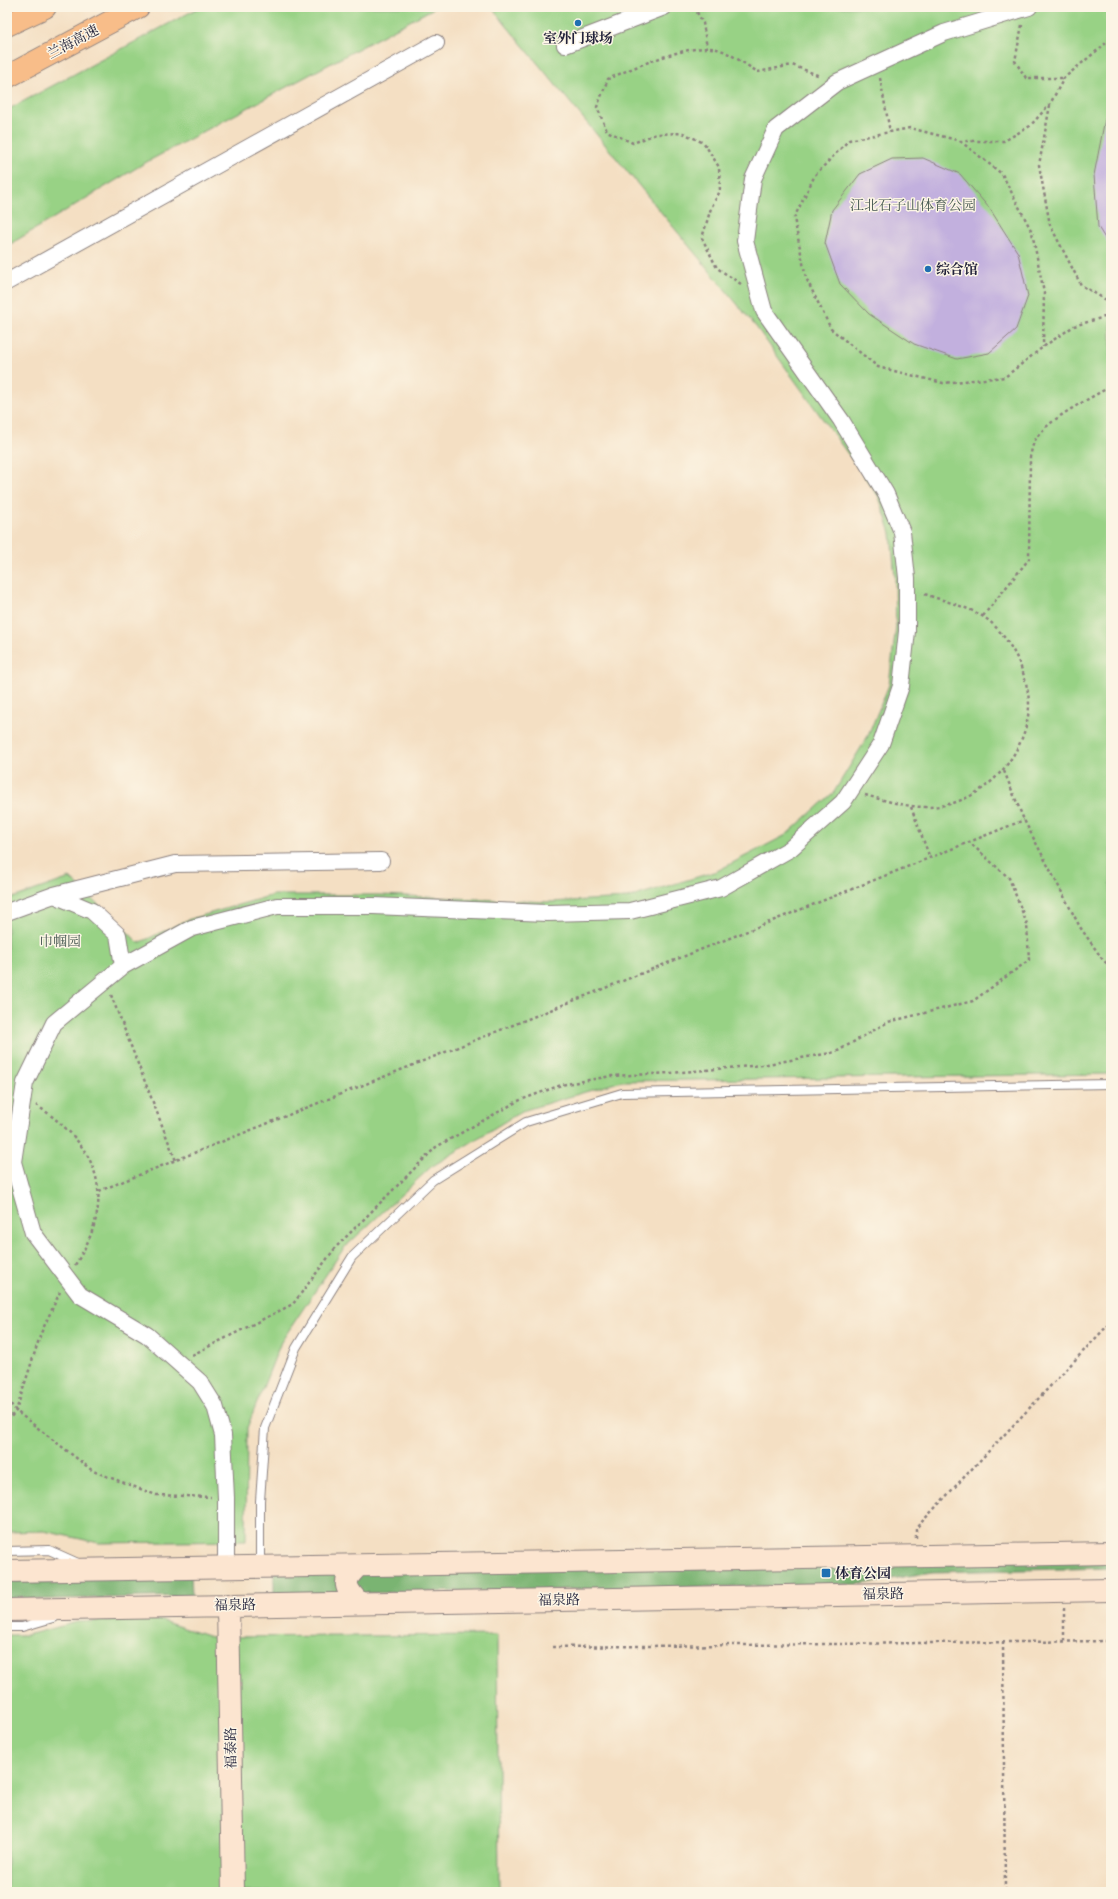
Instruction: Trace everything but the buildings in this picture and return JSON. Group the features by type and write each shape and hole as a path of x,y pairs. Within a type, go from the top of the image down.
{"highway":[{"path":"7,25 45,7"},
{"name":"兰海高速","path":"7,77 138,7"}],"main road":[{"path":"7,1571 1111,1553"},
{"path":"358,1566 349,1574 346,1582 348,1591 360,1603"},
{"name":"福泉路","path":"7,1610 1111,1590"},
{"name":"福泰路","path":"228,1605 233,1892"}],"street":[{"path":"565,45 664,7"},
{"path":"226,1568 226,1498 223,1435 215,1406 200,1382 147,1335 80,1295 33,1233 10,1162 25,1083 54,1023 123,966 192,928 277,906 373,906 547,913 630,911 721,888 790,849 843,802 881,744 900,686 907,630 907,587 902,532 886,494 841,420 764,311 745,241 753,179 776,129 837,82 944,33 1027,8"},
{"path":"7,282 436,43"},
{"path":"7,912 54,895 175,864 381,861"},
{"path":"54,895 92,911 118,936 123,966"}],"lane":[{"path":"260,1567 260,1501 265,1428 296,1348 352,1257 433,1180 526,1122 622,1093 1111,1084"},
{"path":"7,1551 49,1550 91,1570"},
{"path":"7,1627 22,1627 85,1608"}],"path":[{"path":"694,7 703,23 707,48"},
{"path":"1027,8 1015,61 1026,78 1064,78"},
{"path":"1111,39 1064,78 1050,104 1030,126 1004,142 960,141 910,128 849,140 815,175 794,218 806,278 831,329 878,367 943,383 1004,377 1043,347 1074,326 1111,315"},
{"path":"760,297 717,268 702,238 711,208 720,191 718,167 704,143 683,133 656,134 633,143 607,131 597,107 608,79 642,65 698,47 719,49 758,72 792,65 837,82"},
{"path":"877,64 890,132"},
{"path":"1050,104 1039,165 1050,225 1081,286 1111,303"},
{"path":"960,141 1002,174 1032,232 1044,293 1043,347"},
{"path":"982,616 1030,559 1029,464 1034,442 1055,418 1111,386"},
{"path":"850,791 911,807 945,805 977,793 1004,771 1022,741 1029,706 1024,671 1008,640 982,616 907,587"},
{"path":"1004,771 1024,820 1080,927 1103,960 1111,967"},
{"path":"911,807 930,858"},
{"path":"99,1191 1024,820"},
{"path":"105,981 176,1160"},
{"path":"7,1421 16,1411 41,1333 67,1277 80,1257 94,1225 99,1191 94,1166 77,1139 53,1117 23,1096"},
{"path":"916,1556 916,1528 1111,1322"},
{"path":"7,1399 16,1411 92,1471 156,1495 226,1498"},
{"path":"1064,1591 1064,1641"},
{"path":"552,1647 1111,1641"},
{"path":"1003,1642 1005,1892"}],"green space":[{"path":"200,7 436,7 143,164 7,246 7,110"},
{"name":"江北石子山体育公园","path":"491,7 1111,7 1111,1074 622,1081 522,1111 431,1167 344,1248 281,1342 247,1428 246,1541 99,1543 44,1531 7,1532 7,900 70,878 139,943 187,920 273,895 379,895 550,902 628,898 717,871 786,835 834,792 868,736 889,685 896,627 895,577 891,533 879,497 757,328"},
{"path":"1111,1558 1111,1568 932,1572 862,1584 359,1593 353,1581 360,1570"},
{"path":"342,1571 342,1593 274,1594 274,1572"},
{"path":"191,1573 192,1596 7,1600 7,1577"},
{"path":"153,1618 211,1637 497,1635 499,1892 7,1892 7,1635 27,1635 77,1622"}],"place":[{"name":"室外门球场","path":"578,23"},
{"name":"综合馆","path":"928,269"},
{"name":"体育公园","path":"826,1573"}],"park label":[{"name":"巾帼园","path":"60,941"}]}
